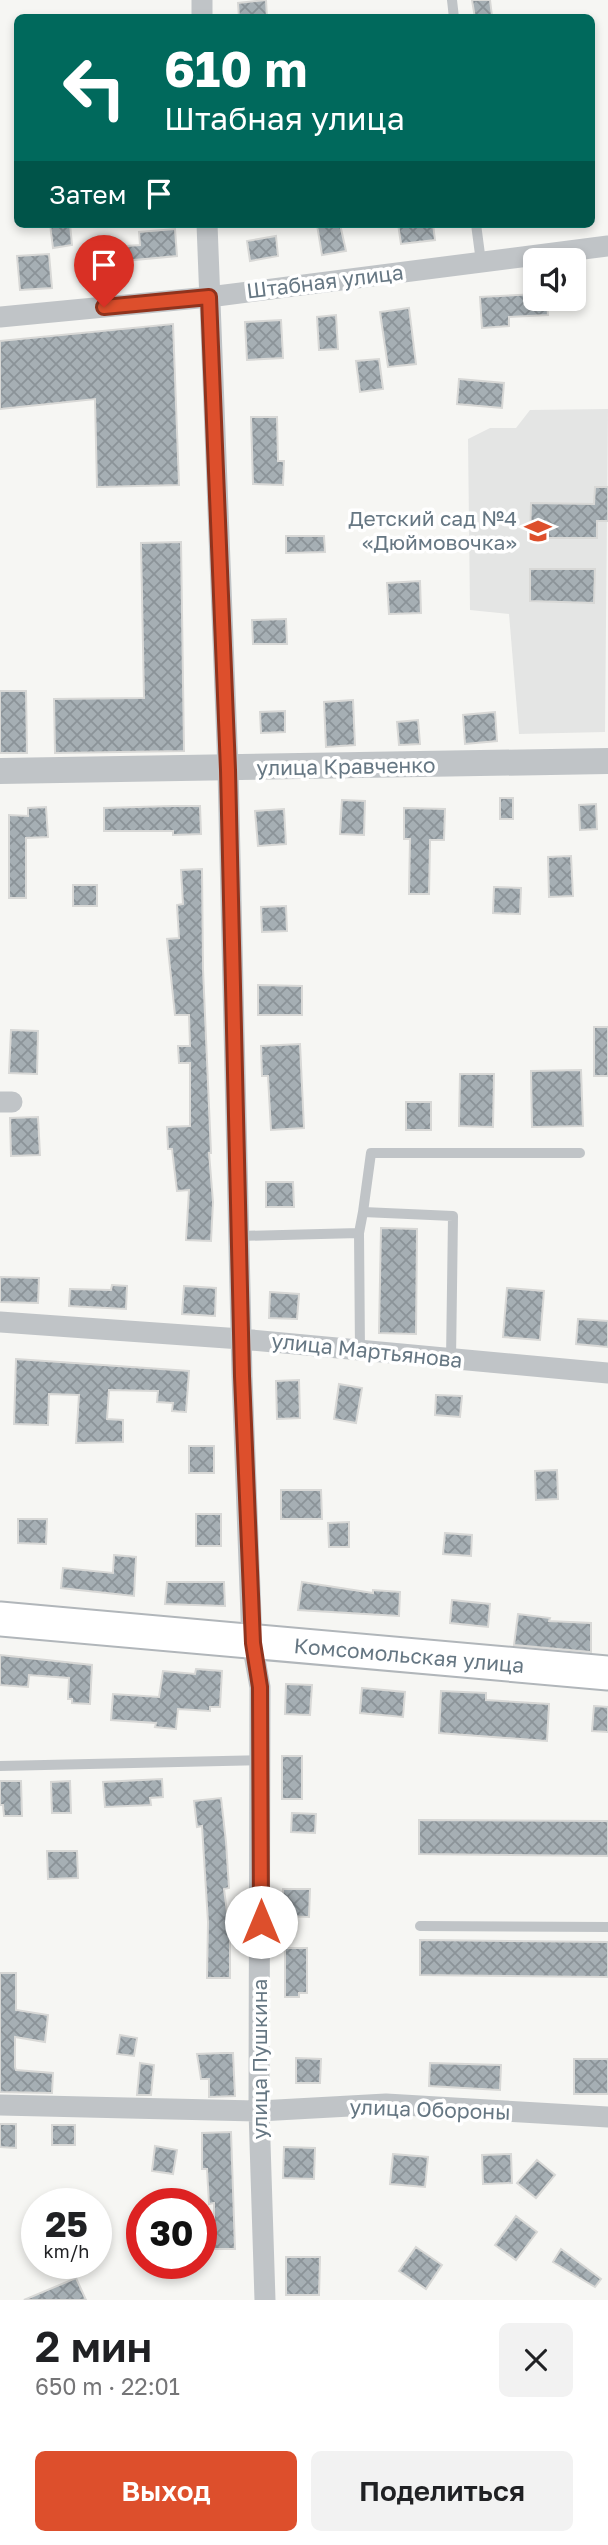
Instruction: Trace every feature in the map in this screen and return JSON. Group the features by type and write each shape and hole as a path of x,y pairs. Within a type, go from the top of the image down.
{"main road":[{"name":"Комсомольская улица","path":"0,1619 608,1673"}],"street":[{"name":"улица Пушкина","path":"207,228 228,770 241,1339 253,1643 260,1687 262,1760 259,2112 265,2300"},
{"name":"Штабная улица","path":"0,317 209,297 608,246"},
{"name":"улица Кравченко","path":"0,771 228,770 608,761"},
{"name":"улица Мартьянова","path":"0,1322 241,1339 608,1374"},
{"name":"улица Обороны","path":"0,2105 259,2112 386,2105 608,2117"}],"lane":[{"path":"477,228 481,262"},
{"path":"360,1351 359,1233 371,1153 580,1153"},
{"path":"363,1212 453,1216 450,1360"},
{"path":"240,1236 359,1233"},
{"path":"0,1766 262,1760"},
{"path":"420,1926 608,1927"}],"shaded area":[{"name":"Детский сад №4 «Дюймовочка»","path":"608,409 605,732 519,734 509,614 470,610 468,439 490,428 516,428 530,410"}],"building":[{"path":"266,0 267,14 239,14 238,3"},
{"path":"472,0 490,0 492,14 474,14"},
{"path":"50,228 70,228 72,245 53,248"},
{"path":"318,228 341,228 346,251 322,255"},
{"path":"399,228 434,228 435,240 401,244"},
{"path":"175,229 177,256 124,261 126,281 100,283 98,248 140,245 139,232"},
{"path":"276,236 278,256 250,261 247,241"},
{"path":"49,254 52,288 20,290 17,256"},
{"path":"523,295 523,311 548,311 548,315 509,317 509,326 482,328 480,297"},
{"path":"409,308 416,364 388,367 380,312"},
{"path":"336,315 338,349 319,350 317,317"},
{"path":"281,320 283,358 247,360 245,322"},
{"path":"173,324 179,485 97,487 95,399 0,409 0,341"},
{"path":"379,359 383,389 360,392 356,361"},
{"path":"459,379 504,383 502,408 457,404"},
{"path":"251,417 277,417 278,461 284,461 283,485 253,484"},
{"path":"595,487 608,487 608,521 597,521 597,538 530,538 531,503 594,504"},
{"path":"286,536 324,536 325,552 286,553"},
{"path":"181,542 184,751 55,753 54,699 144,698 141,543"},
{"path":"530,569 595,569 594,603 530,601"},
{"path":"420,581 421,613 389,614 387,583"},
{"path":"286,619 287,644 253,644 252,620"},
{"path":"0,691 26,691 27,753 0,753"},
{"path":"353,700 355,745 326,747 324,702"},
{"path":"285,711 285,732 261,733 260,712"},
{"path":"495,712 497,741 465,744 463,715"},
{"path":"418,720 420,744 399,745 397,722"},
{"path":"500,798 513,798 513,819 500,819"},
{"path":"342,800 365,801 364,835 340,834"},
{"path":"596,804 597,829 580,830 579,805"},
{"path":"200,806 201,834 173,835 173,831 104,831 104,808"},
{"path":"46,807 48,837 26,838 26,898 9,898 9,815 28,816 28,808"},
{"path":"404,808 445,809 444,840 430,840 429,894 409,894 410,839 404,839"},
{"path":"284,809 286,844 258,846 255,811"},
{"path":"571,856 573,896 549,897 548,857"},
{"path":"202,869 209,1153 213,1202 211,1241 186,1240 189,1190 177,1191 172,1149 168,1149 167,1127 190,1126 190,1063 179,1063 178,1046 190,1046 189,1015 175,1015 167,939 179,938 177,905 183,904 181,870"},
{"path":"73,885 97,885 97,906 73,906"},
{"path":"494,887 521,888 520,914 493,913"},
{"path":"286,906 287,931 262,932 261,907"},
{"path":"258,985 302,986 302,1015 258,1015"},
{"path":"594,1027 608,1027 608,1076 594,1076"},
{"path":"11,1030 38,1031 37,1074 9,1073"},
{"path":"300,1044 304,1128 271,1130 268,1076 262,1076 261,1046"},
{"path":"581,1070 583,1126 532,1127 531,1071"},
{"path":"460,1074 494,1074 493,1127 459,1126"},
{"path":"406,1102 431,1102 431,1130 406,1130"},
{"path":"38,1117 40,1155 11,1156 10,1118"},
{"path":"266,1182 293,1182 294,1207 266,1207"},
{"path":"381,1228 417,1229 416,1334 379,1333"},
{"path":"0,1277 39,1278 38,1303 0,1302"},
{"path":"112,1285 127,1286 126,1309 69,1306 70,1289 111,1290"},
{"path":"184,1286 216,1288 215,1316 182,1314"},
{"path":"507,1288 544,1291 540,1340 503,1337"},
{"path":"270,1292 299,1294 297,1319 269,1318"},
{"path":"578,1319 608,1321 608,1347 576,1344"},
{"path":"16,1359 189,1371 186,1412 172,1411 173,1403 157,1402 158,1391 109,1390 107,1419 123,1420 123,1442 76,1443 79,1395 49,1394 48,1425 14,1424"},
{"path":"299,1380 300,1418 277,1419 276,1381"},
{"path":"339,1384 362,1388 356,1423 334,1419"},
{"path":"436,1395 462,1396 460,1417 435,1415"},
{"path":"189,1446 214,1446 214,1473 189,1473"},
{"path":"557,1470 558,1499 536,1500 535,1471"},
{"path":"281,1490 321,1490 322,1519 281,1519"},
{"path":"196,1514 221,1514 221,1546 196,1546"},
{"path":"18,1519 47,1519 46,1544 18,1543"},
{"path":"349,1522 349,1547 329,1547 328,1523"},
{"path":"445,1533 472,1535 471,1556 443,1554"},
{"path":"114,1555 136,1557 134,1596 61,1588 63,1568 113,1573"},
{"path":"167,1582 224,1582 225,1606 165,1604"},
{"path":"302,1582 373,1593 373,1590 400,1592 399,1616 298,1610"},
{"path":"452,1600 490,1604 488,1627 450,1623"},
{"path":"518,1614 550,1618 549,1621 591,1623 591,1652 514,1645"},
{"path":"0,1655 92,1665 90,1704 72,1703 72,1699 68,1699 69,1678 29,1675 28,1687 0,1685"},
{"path":"196,1669 222,1671 220,1707 210,1707 210,1711 178,1709 176,1729 155,1727 156,1723 111,1720 113,1694 159,1697 163,1671 195,1674"},
{"path":"286,1684 312,1685 310,1715 285,1714"},
{"path":"362,1688 405,1692 403,1717 360,1713"},
{"path":"441,1691 486,1693 486,1700 549,1704 547,1741 439,1733"},
{"path":"594,1706 608,1707 608,1732 592,1731"},
{"path":"282,1756 302,1756 302,1799 282,1799"},
{"path":"162,1779 163,1797 150,1798 151,1805 105,1807 103,1782"},
{"path":"0,1781 21,1781 22,1816 4,1816 3,1805 0,1805"},
{"path":"70,1781 71,1813 52,1813 51,1782"},
{"path":"221,1798 229,1888 224,1889 230,1935 230,1978 207,1978 208,1922 202,1826 197,1827 194,1801"},
{"path":"292,1813 316,1814 315,1833 291,1832"},
{"path":"419,1820 608,1821 608,1856 419,1854"},
{"path":"47,1851 77,1851 78,1878 48,1879"},
{"path":"283,1889 310,1889 309,1917 282,1916"},
{"path":"420,1940 608,1942 608,1977 420,1975"},
{"path":"285,1948 307,1948 307,1993 299,1993 299,1997 285,1997"},
{"path":"0,1973 16,1973 16,2010 48,2015 45,2042 15,2037 15,2067 16,2070 53,2073 52,2093 0,2092"},
{"path":"120,2035 137,2038 134,2056 117,2054"},
{"path":"233,2053 235,2096 209,2097 209,2079 201,2079 197,2054"},
{"path":"296,2058 321,2059 320,2083 296,2083"},
{"path":"574,2059 608,2059 608,2094 574,2094"},
{"path":"140,2063 154,2065 151,2095 137,2095"},
{"path":"430,2063 501,2065 500,2090 429,2086"},
{"path":"0,2124 16,2124 16,2148 0,2147"},
{"path":"52,2125 75,2125 75,2145 52,2145"},
{"path":"231,2132 235,2249 217,2249 217,2188 208,2188 207,2169 202,2169 202,2133"},
{"path":"155,2146 177,2150 173,2174 152,2171"},
{"path":"284,2147 315,2148 314,2179 283,2178"},
{"path":"393,2154 428,2157 425,2187 390,2184"},
{"path":"511,2154 512,2183 483,2184 482,2155"},
{"path":"537,2160 555,2175 536,2198 517,2183"},
{"path":"516,2216 537,2232 516,2260 495,2245"},
{"path":"416,2247 442,2265 426,2289 399,2271"},
{"path":"561,2249 601,2279 595,2287 553,2262"},
{"path":"286,2257 320,2257 319,2295 286,2295"},
{"path":"76,2279 86,2300 24,2300"}],"place":[{"name":"Детский сад №4 «Дюймовочка»","path":"538,531"}],"route":[{"path":"104,307 209,297 228,770 242,1376 253,1643 260,1687 261,1922"}]}
